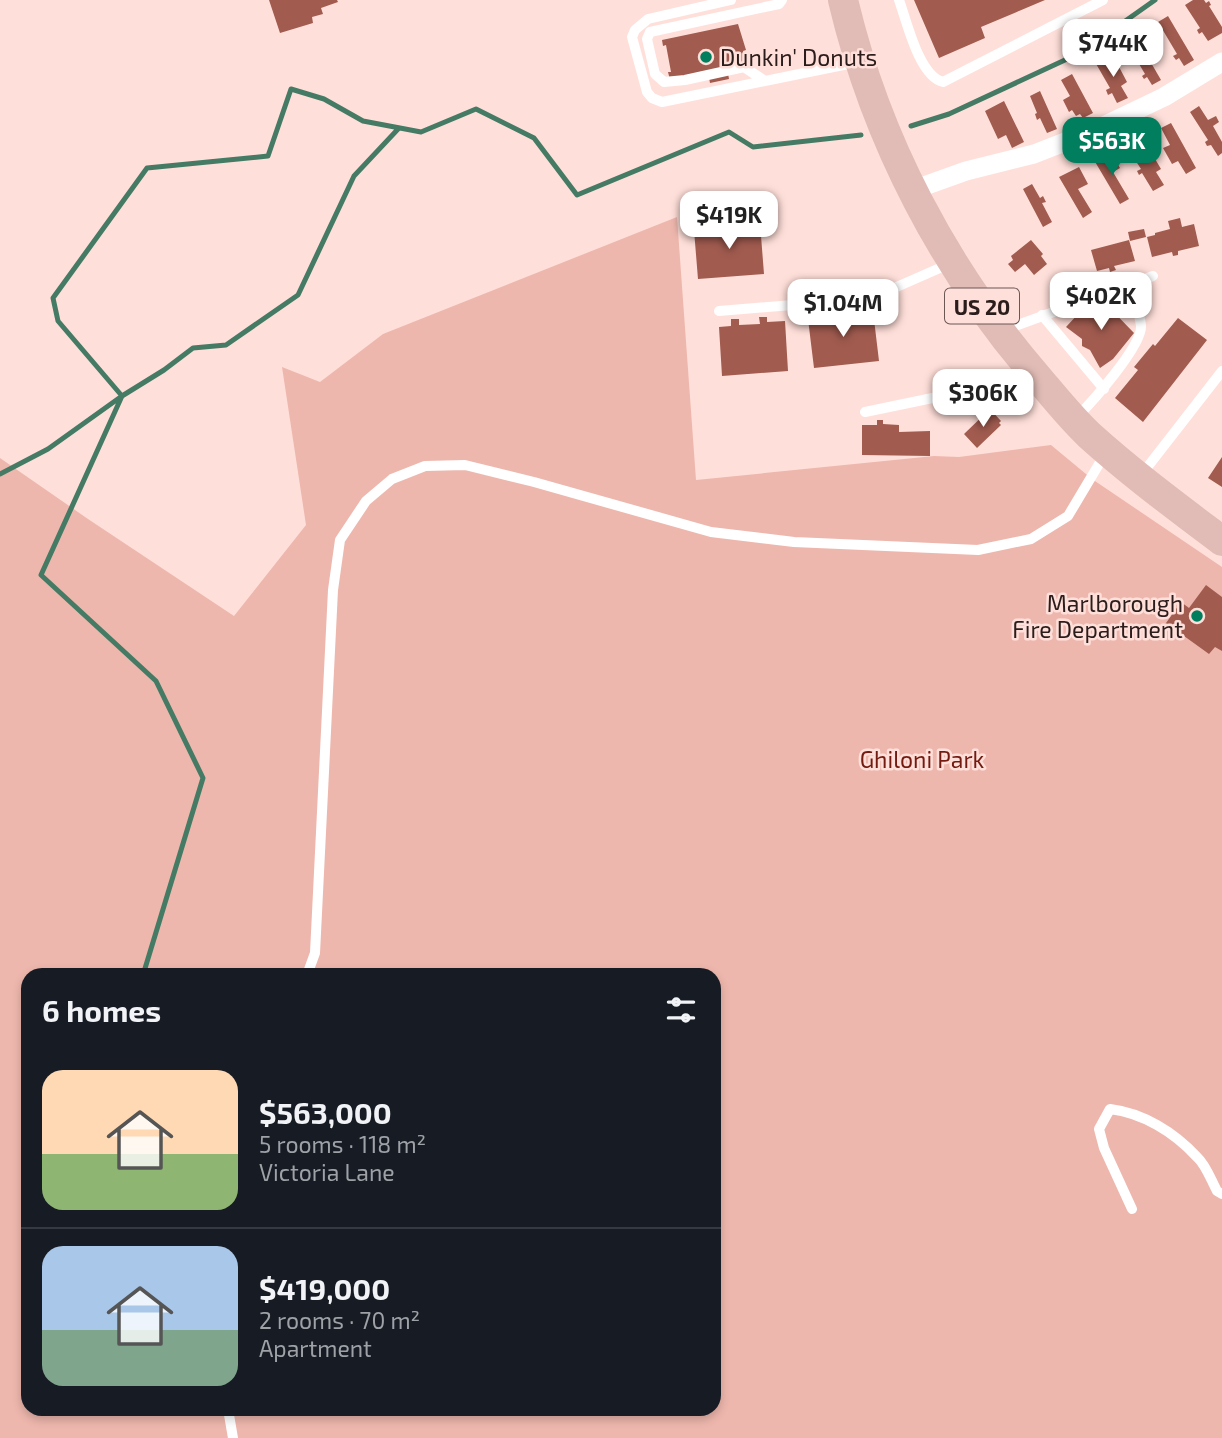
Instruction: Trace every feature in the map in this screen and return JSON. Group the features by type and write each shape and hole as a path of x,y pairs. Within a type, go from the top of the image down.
{"main road":[{"name":"US 20","path":"844,0 860,62 880,118 913,190 953,262 1000,331 1074,419 1107,450 1222,541"}],"street":[{"path":"913,190 966,171 1034,154 1093,131 1219,69"}],"lane":[{"path":"731,0 648,19 639,25 632,37 647,92 653,98 662,102 860,62"},
{"path":"765,81 744,66 685,80 664,82 654,74 647,38 650,32 779,4 782,0"},
{"path":"899,0 922,65 934,80 943,82 1103,0"},
{"path":"719,311 828,302 891,289 953,262"},
{"path":"1000,331 1153,276"},
{"path":"1074,419 1104,389 1137,340 1141,329 1138,310 1122,287"},
{"path":"1042,315 1104,389"},
{"path":"1140,477 1222,371"},
{"path":"865,412 971,390 1033,372"},
{"path":"310,968 315,953 333,590 341,540 366,501 392,479 425,466 465,465 711,531 794,542 978,550 1031,539 1068,516 1107,450"},
{"path":"1132,1209 1104,1148 1099,1129 1110,1109 1129,1111 1146,1117 1199,1158 1217,1191 1222,1194"},
{"path":"229,1416 233,1438"}],"green space":[{"name":"Ghiloni Park","path":"677,217 696,480 934,456 959,457 1051,445 1092,479 1222,567 1222,1438 0,1438 0,458 234,616 306,525 282,367 320,382 383,334"}],"building":[{"path":"269,0 338,2 321,8 323,14 312,17 313,23 280,33"},
{"path":"914,0 1045,0 981,27 985,38 939,58"},
{"path":"1193,0 1204,0 1206,3 1209,1 1209,6 1222,27 1222,33 1208,41 1202,32 1199,34 1197,30 1200,28 1185,5"},
{"path":"1168,16 1194,60 1184,66 1179,58 1176,60 1173,56 1177,54 1158,22"},
{"name":"Dunkin' Donuts","path":"738,24 746,50 743,51 746,64 727,68 729,79 710,83 708,72 670,80 666,45 663,46 662,40"},
{"path":"1136,36 1144,49 1152,44 1159,56 1150,61 1161,80 1152,85 1147,77 1144,79 1142,76 1145,74 1126,42"},
{"path":"1105,57 1112,68 1118,65 1127,82 1121,86 1128,98 1117,103 1112,93 1108,95 1106,90 1110,88 1095,62"},
{"path":"1072,74 1093,113 1083,118 1080,114 1076,116 1072,110 1069,112 1063,100 1070,96 1061,80"},
{"path":"1040,91 1057,129 1047,133 1040,118 1037,120 1030,96"},
{"path":"1004,101 1024,142 1012,148 1006,135 998,139 985,111"},
{"path":"1199,106 1208,120 1216,116 1219,122 1213,126 1222,142 1222,153 1218,156 1211,145 1207,146 1205,142 1208,140 1190,112"},
{"path":"1171,123 1196,168 1186,174 1178,161 1172,164 1163,148 1170,145 1161,128"},
{"path":"1137,140 1143,150 1148,147 1161,169 1156,172 1164,185 1153,191 1142,173 1139,175 1137,171 1141,169 1126,146"},
{"path":"1103,155 1107,162 1114,158 1120,168 1113,172 1129,199 1120,204 1094,160"},
{"path":"1079,167 1088,184 1078,189 1092,212 1083,218 1059,177"},
{"path":"1032,184 1040,198 1043,196 1046,202 1042,203 1052,222 1043,227 1023,189"},
{"path":"1180,218 1182,227 1194,224 1199,246 1178,251 1178,255 1173,256 1172,252 1152,257 1147,237 1170,229 1168,221"},
{"path":"742,219 742,225 760,223 764,274 698,279 694,230 706,229 706,223 713,222 713,227 735,226 734,220"},
{"path":"1144,229 1146,237 1130,241 1128,232"},
{"path":"1031,240 1043,254 1041,256 1047,264 1034,275 1025,264 1015,272 1008,264 1013,260 1011,256"},
{"path":"1129,240 1135,261 1114,266 1116,270 1110,272 1109,268 1097,271 1091,250"},
{"path":"1103,301 1134,333 1113,359 1100,368 1090,350 1082,346 1082,339 1066,327 1078,314"},
{"path":"857,307 858,313 873,311 879,361 814,368 808,319 820,317 819,312 827,311 827,317 849,315 848,309"},
{"path":"759,317 767,317 767,322 785,321 788,371 722,376 719,327 731,326 731,319 739,319 739,325 760,324"},
{"path":"1178,318 1207,340 1143,422 1115,398 1138,370 1134,367"},
{"path":"990,409 1001,421 1001,425 977,448 964,434"},
{"path":"877,420 883,420 883,424 899,425 899,432 930,431 930,456 862,455 862,425 877,425"},
{"path":"1222,457 1222,487 1208,478"},
{"name":"Marlborough Fire Department","path":"1206,585 1222,597 1222,651 1215,647 1209,654 1166,623 1181,602 1189,608"}],"waterway":[{"path":"911,126 949,114 1080,53 1155,0"},
{"path":"145,968 203,778 156,681 41,575 122,396 58,321 53,298 147,168 268,156 291,89 324,99 363,121 421,132 476,109 534,138 577,195 729,132 753,147 861,135"},
{"path":"0,474 48,449 193,348 226,345 298,295 354,176 399,128"}],"place":[{"name":"Dunkin' Donuts","path":"706,57"},
{"name":"Marlborough Fire Department","path":"1197,616"}]}
